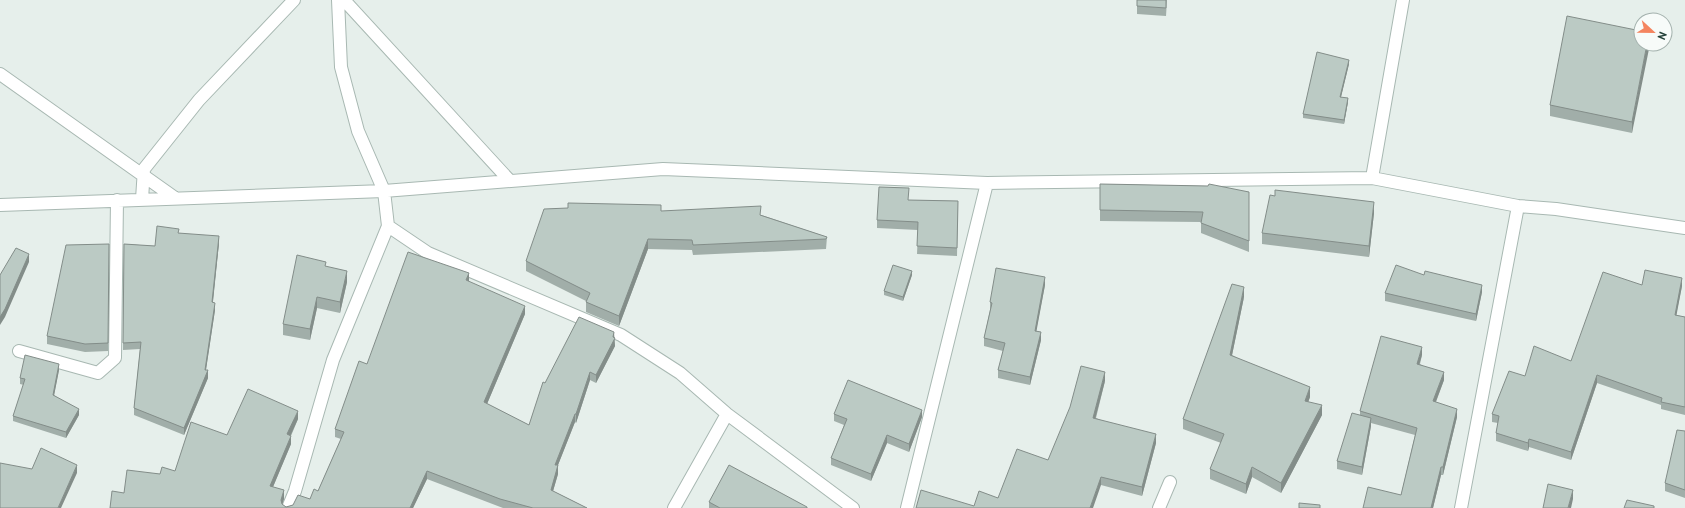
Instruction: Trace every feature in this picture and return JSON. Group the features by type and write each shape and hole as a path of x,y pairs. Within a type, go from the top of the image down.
{"street":[{"path":"142,199 144,169 199,100 294,0"},
{"path":"288,508 295,491 333,360 388,226 384,191 358,131 341,67 338,0"},
{"path":"344,0 510,181"},
{"path":"1372,178 1403,0"},
{"path":"0,74 175,198"},
{"path":"0,205 384,191 663,169 988,183 1372,178 1518,206 1556,209 1685,228"},
{"path":"907,508 988,183"},
{"path":"19,351 98,372 115,358 117,200"},
{"path":"1460,508 1518,206"},
{"path":"388,226 428,253 621,335 680,373 727,414 853,508"},
{"path":"674,508 727,414"},
{"path":"1159,508 1170,482"}],"building":[{"path":"1137,0 1166,0 1166,8 1137,6"},
{"path":"1567,16 1633,29 1633,52 1645,52 1632,122 1550,105"},
{"path":"1317,52 1349,60 1340,97 1348,98 1344,120 1303,114"},
{"path":"1100,184 1208,186 1209,184 1249,192 1249,241 1201,223 1203,212 1100,210"},
{"path":"879,187 909,188 908,200 958,201 957,248 917,246 918,222 877,220"},
{"path":"1275,190 1374,202 1369,246 1262,233 1270,195 1275,196"},
{"path":"568,203 661,205 661,211 761,206 760,215 827,237 826,239 693,245 692,240 648,239 619,316 586,302 590,293 526,261 544,209 568,208"},
{"path":"157,226 179,229 178,233 219,236 212,302 215,303 205,370 208,370 184,428 134,408 141,342 123,343 124,244 155,246"},
{"path":"109,244 108,343 85,344 47,336 66,245"},
{"path":"16,248 29,254 0,317 0,275"},
{"path":"408,252 469,273 466,280 525,306 484,402 529,425 543,382 545,383 579,317 614,332 613,337 615,338 596,375 590,372 576,414 555,465 558,465 551,490 587,508 533,508 500,499 427,471 410,508 110,508 112,491 124,493 127,470 160,474 162,467 175,471 191,422 227,435 248,389 298,411 287,434 291,436 270,486 284,490 281,500 282,504 286,507 293,505 298,495 310,499 314,489 318,491 344,432 335,429 359,361 367,364"},
{"path":"297,255 326,262 325,266 347,271 340,302 317,297 310,329 283,324"},
{"path":"893,265 912,271 903,297 884,291"},
{"path":"1396,265 1424,275 1425,271 1482,285 1476,314 1385,293"},
{"path":"996,268 1045,277 1035,331 1041,332 1030,377 998,370 1005,343 984,338 992,303 990,302"},
{"path":"1645,270 1682,278 1675,315 1685,317 1685,407 1661,402 1662,398 1597,375 1571,452 1529,439 1528,443 1496,433 1499,416 1492,414 1509,371 1525,376 1534,346 1571,361 1603,272 1642,285"},
{"path":"1232,284 1244,287 1230,355 1310,387 1305,401 1322,405 1281,483 1252,467 1246,484 1210,469 1224,434 1183,419"},
{"path":"1381,336 1422,347 1417,364 1444,372 1433,401 1457,409 1431,508 1363,508 1368,487 1401,495 1417,428 1360,411"},
{"path":"25,355 59,364 53,395 79,409 66,432 13,416 25,379 20,378"},
{"path":"1081,366 1105,372 1093,418 1156,434 1142,487 1101,477 1090,508 916,508 921,490 974,506 979,491 998,498 1017,449 1048,460 1070,407"},
{"path":"848,380 922,410 909,444 887,435 871,474 831,458 847,419 834,414"},
{"path":"1352,413 1371,418 1362,467 1337,461"},
{"path":"1677,430 1685,431 1685,490 1665,483"},
{"path":"41,448 77,465 58,508 0,508 0,463 32,469"},
{"path":"729,465 807,508 720,508 709,502"},
{"path":"1548,484 1573,490 1568,508 1543,508"},
{"path":"1627,500 1654,506 1654,508 1624,508"},
{"path":"1299,503 1320,505 1320,508 1299,508"}]}
